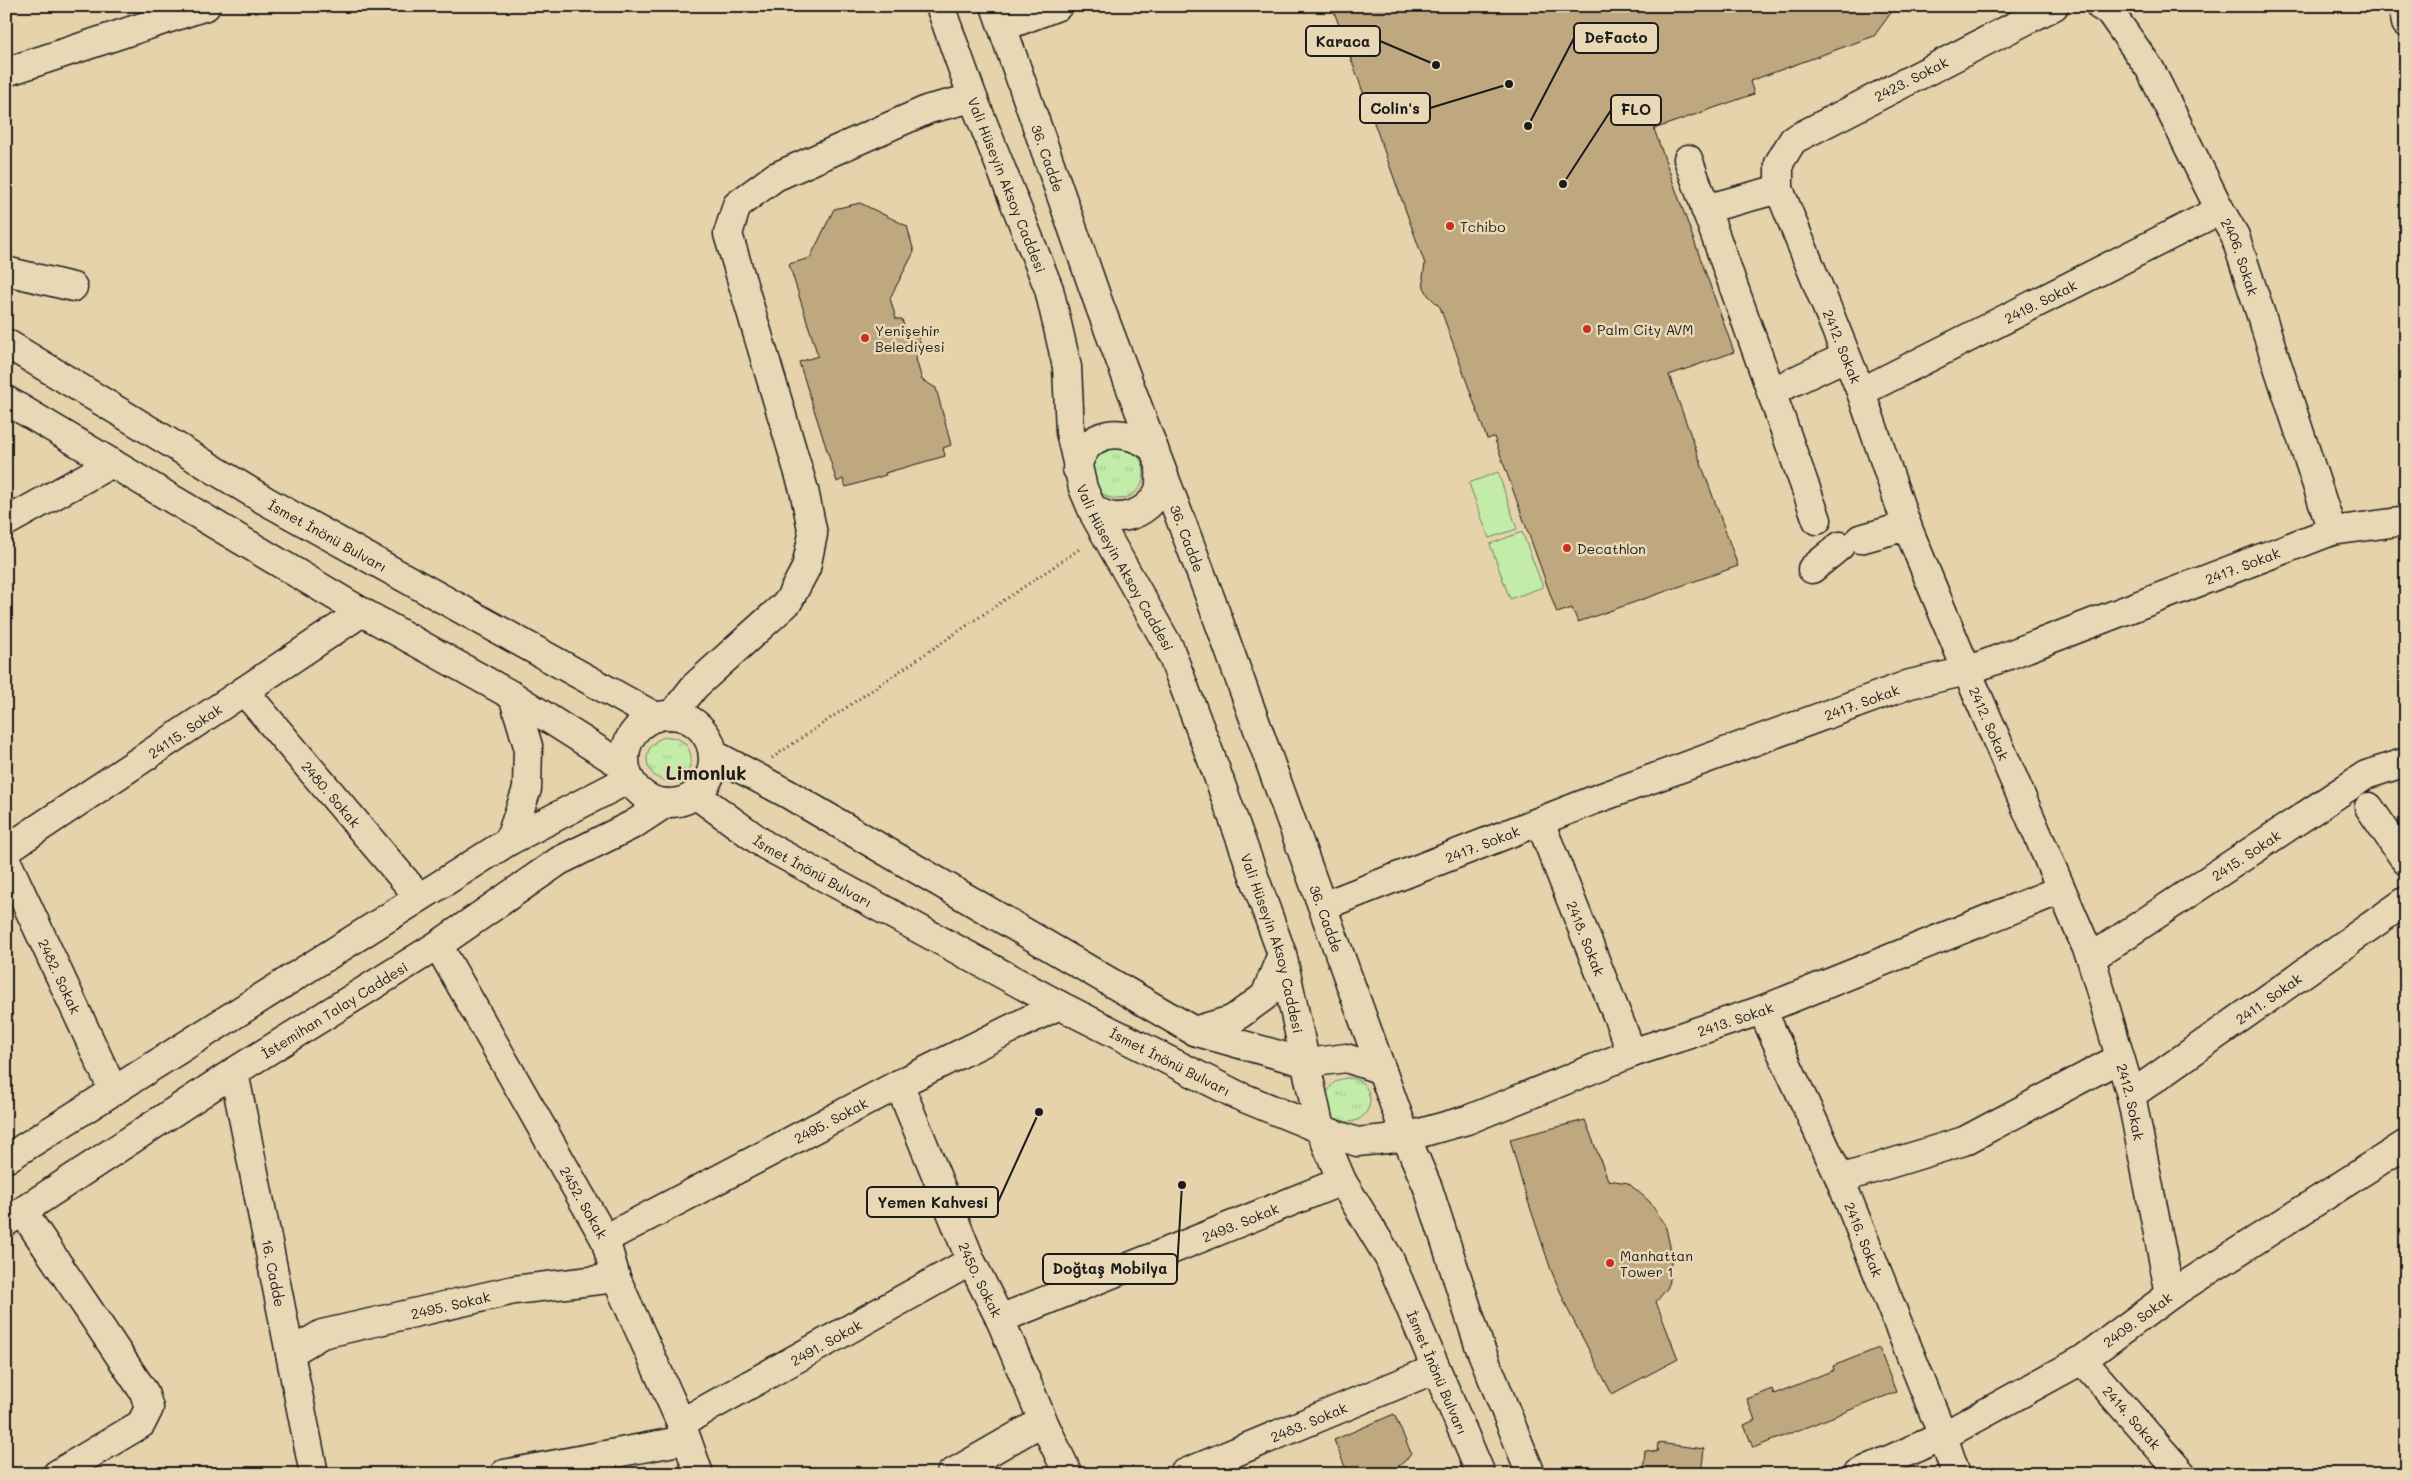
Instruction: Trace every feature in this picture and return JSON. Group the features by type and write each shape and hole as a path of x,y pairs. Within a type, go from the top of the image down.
{"street":[{"path":"6,72 206,6"},
{"name":"Vali Hüseyin Aksoy Caddesi","path":"940,6 973,98 1049,289 1067,367 1070,432 1078,469 1091,506 1169,647 1282,954 1320,1129"},
{"path":"999,16 1058,6"},
{"name":"2423. Sokak","path":"1779,176 1793,140 2054,6"},
{"name":"2406. Sokak","path":"2100,6 2110,12 2150,69 2220,210 2235,236 2332,531"},
{"path":"2402,6 2406,23"},
{"name":"36. Cadde","path":"999,16 1100,307 1324,906 1382,1070"},
{"path":"664,716 788,602 806,568 813,534 804,490 728,234 737,205 775,177 929,109 973,98"},
{"path":"1688,159 1817,520"},
{"path":"1705,209 1779,176"},
{"name":"2412. Sokak","path":"1779,176 1845,357 1861,392 1907,526 2060,890 2091,958 2131,1095 2170,1295"},
{"name":"2419. Sokak","path":"1861,392 2220,210"},
{"path":"6,272 73,287"},
{"name":"İsmet İnönü Bulvarı","path":"6,342 266,501 664,716"},
{"path":"1771,392 1845,357"},
{"path":"6,400 362,612 513,696 627,773 638,791 651,800 666,803 682,801 695,794 706,783 712,769 713,754 708,739 699,727 686,718 664,716 644,722 634,731 628,742 625,754 627,773"},
{"path":"1078,469 1085,450 1094,441 1106,435 1119,433 1132,435 1157,457 1159,488 1153,500 1144,509 1132,515 1119,518 1106,515 1091,506"},
{"path":"6,522 112,463"},
{"name":"2417. Sokak","path":"1324,906 1540,822 1910,684 1967,671 2332,531 2406,521"},
{"path":"1812,569 1850,543 1907,526"},
{"name":"24115. Sokak","path":"6,850 362,612"},
{"name":"2480. Sokak","path":"244,691 419,897"},
{"path":"508,841 527,789 528,746 513,696"},
{"path":"713,754 750,773 1194,1031 1307,1063 1346,1058 1382,1070 1406,1137 1428,1188 1479,1345 1531,1474"},
{"name":"2415. Sokak","path":"2091,958 2366,775 2406,762"},
{"path":"6,1159 508,841 627,773"},
{"name":"İsmet İnönü Bulvarı","path":"695,794 765,845 1059,1005 1237,1095 1320,1129 1342,1181 1389,1258 1481,1474"},
{"name":"İstemihan Talay Caddesi","path":"15,1217 234,1072 438,946 559,861 634,824 666,803"},
{"path":"2369,807 2406,861"},
{"name":"2418. Sokak","path":"1540,822 1632,1053"},
{"name":"2482. Sokak","path":"6,860 113,1090"},
{"name":"2413. Sokak","path":"1320,1129 1357,1142 1406,1137 1467,1120 1632,1053 1762,1010 2060,890"},
{"name":"2411. Sokak","path":"2131,1095 2406,901"},
{"name":"2452. Sokak","path":"438,946 605,1240 616,1278 683,1431 699,1474"},
{"path":"1194,1031 1232,1020 1265,996 1282,954"},
{"name":"2495. Sokak","path":"605,1240 899,1084 1059,1005"},
{"name":"2416. Sokak","path":"1762,1010 1840,1179 1943,1436 1956,1474"},
{"path":"1840,1179 1964,1141 2120,1058"},
{"name":"16. Cadde","path":"234,1072 314,1474"},
{"name":"2450. Sokak","path":"899,1084 972,1261 1000,1319 1043,1421 1068,1474"},
{"name":"2409. Sokak","path":"1857,1474 1943,1436 2082,1360 2170,1295 2406,1144"},
{"name":"2493. Sokak","path":"1000,1319 1342,1181"},
{"path":"15,1217 144,1392 149,1408 141,1424 57,1474"},
{"name":"2491. Sokak","path":"504,1474 683,1431 972,1261"},
{"name":"2495. Sokak","path":"290,1353 322,1334 504,1292 616,1278"},
{"name":"2414. Sokak","path":"2082,1360 2182,1474"},
{"name":"2483. Sokak","path":"1183,1474 1435,1369"},
{"path":"951,1474 1043,1421"}],"path":[{"path":"750,773 1081,548"}],"green space":[{"path":"1118,447 1128,449 1136,455 1142,463 1144,473 1142,483 1136,491 1128,497 1118,499 1108,497 1100,491 1094,483 1092,473 1094,463 1100,455 1108,449"},
{"path":"1498,472 1517,529 1489,538 1469,483"},
{"path":"1522,532 1543,587 1510,599 1490,544"},
{"path":"669,737 681,741 687,747 691,759 687,771 681,777 669,781 657,777 651,771 647,759 651,747 657,741"},
{"path":"1352,1078 1364,1084 1369,1091 1369,1109 1364,1116 1357,1121 1344,1122 1336,1119 1329,1112 1326,1096 1329,1088 1336,1081"}],"building":[{"name":"Palm City AVM","path":"1332,6 1896,6 1874,36 1750,81 1754,94 1654,129 1734,352 1669,375 1738,566 1578,622 1572,608 1557,613 1494,437 1487,439 1440,307 1428,295 1424,287 1425,264"},
{"name":"Yenişehir Belediyesi","path":"860,203 907,226 914,252 890,298 896,319 902,319 905,330 916,328 921,346 916,359 922,380 936,388 951,445 943,448 945,456 885,473 886,475 846,487 843,479 837,482 799,362 818,356 789,264 810,258 834,209"},
{"name":"Manhattan Tower 1","path":"1585,1120 1608,1180 1628,1183 1649,1201 1665,1224 1672,1255 1668,1287 1656,1302 1678,1359 1612,1394 1569,1312 1551,1270 1522,1183 1510,1139"},
{"path":"1879,1348 1896,1392 1753,1448 1744,1425 1755,1420 1747,1399 1772,1389 1774,1394 1834,1370 1833,1366"},
{"path":"1394,1414 1411,1453 1405,1461 1389,1474 1348,1474 1334,1440"},
{"path":"1658,1443 1704,1449 1701,1474 1643,1474 1645,1450 1657,1452"}],"place":[{"name":"Karaca","path":"1436,65"},
{"name":"Colin's","path":"1509,84"},
{"name":"DeFacto","path":"1528,126"},
{"name":"FLO","path":"1563,184"},
{"name":"Tchibo","path":"1450,226"},
{"name":"Palm City AVM","path":"1587,329"},
{"name":"Yenişehir Belediyesi","path":"865,338"},
{"name":"Decathlon","path":"1567,548"},
{"name":"Yemen Kahvesi","path":"1039,1112"},
{"name":"Doğtaş Mobilya","path":"1182,1185"},
{"name":"Manhattan Tower 1","path":"1610,1263"}],"district":[{"name":"Limonluk","path":"706,772"}]}
